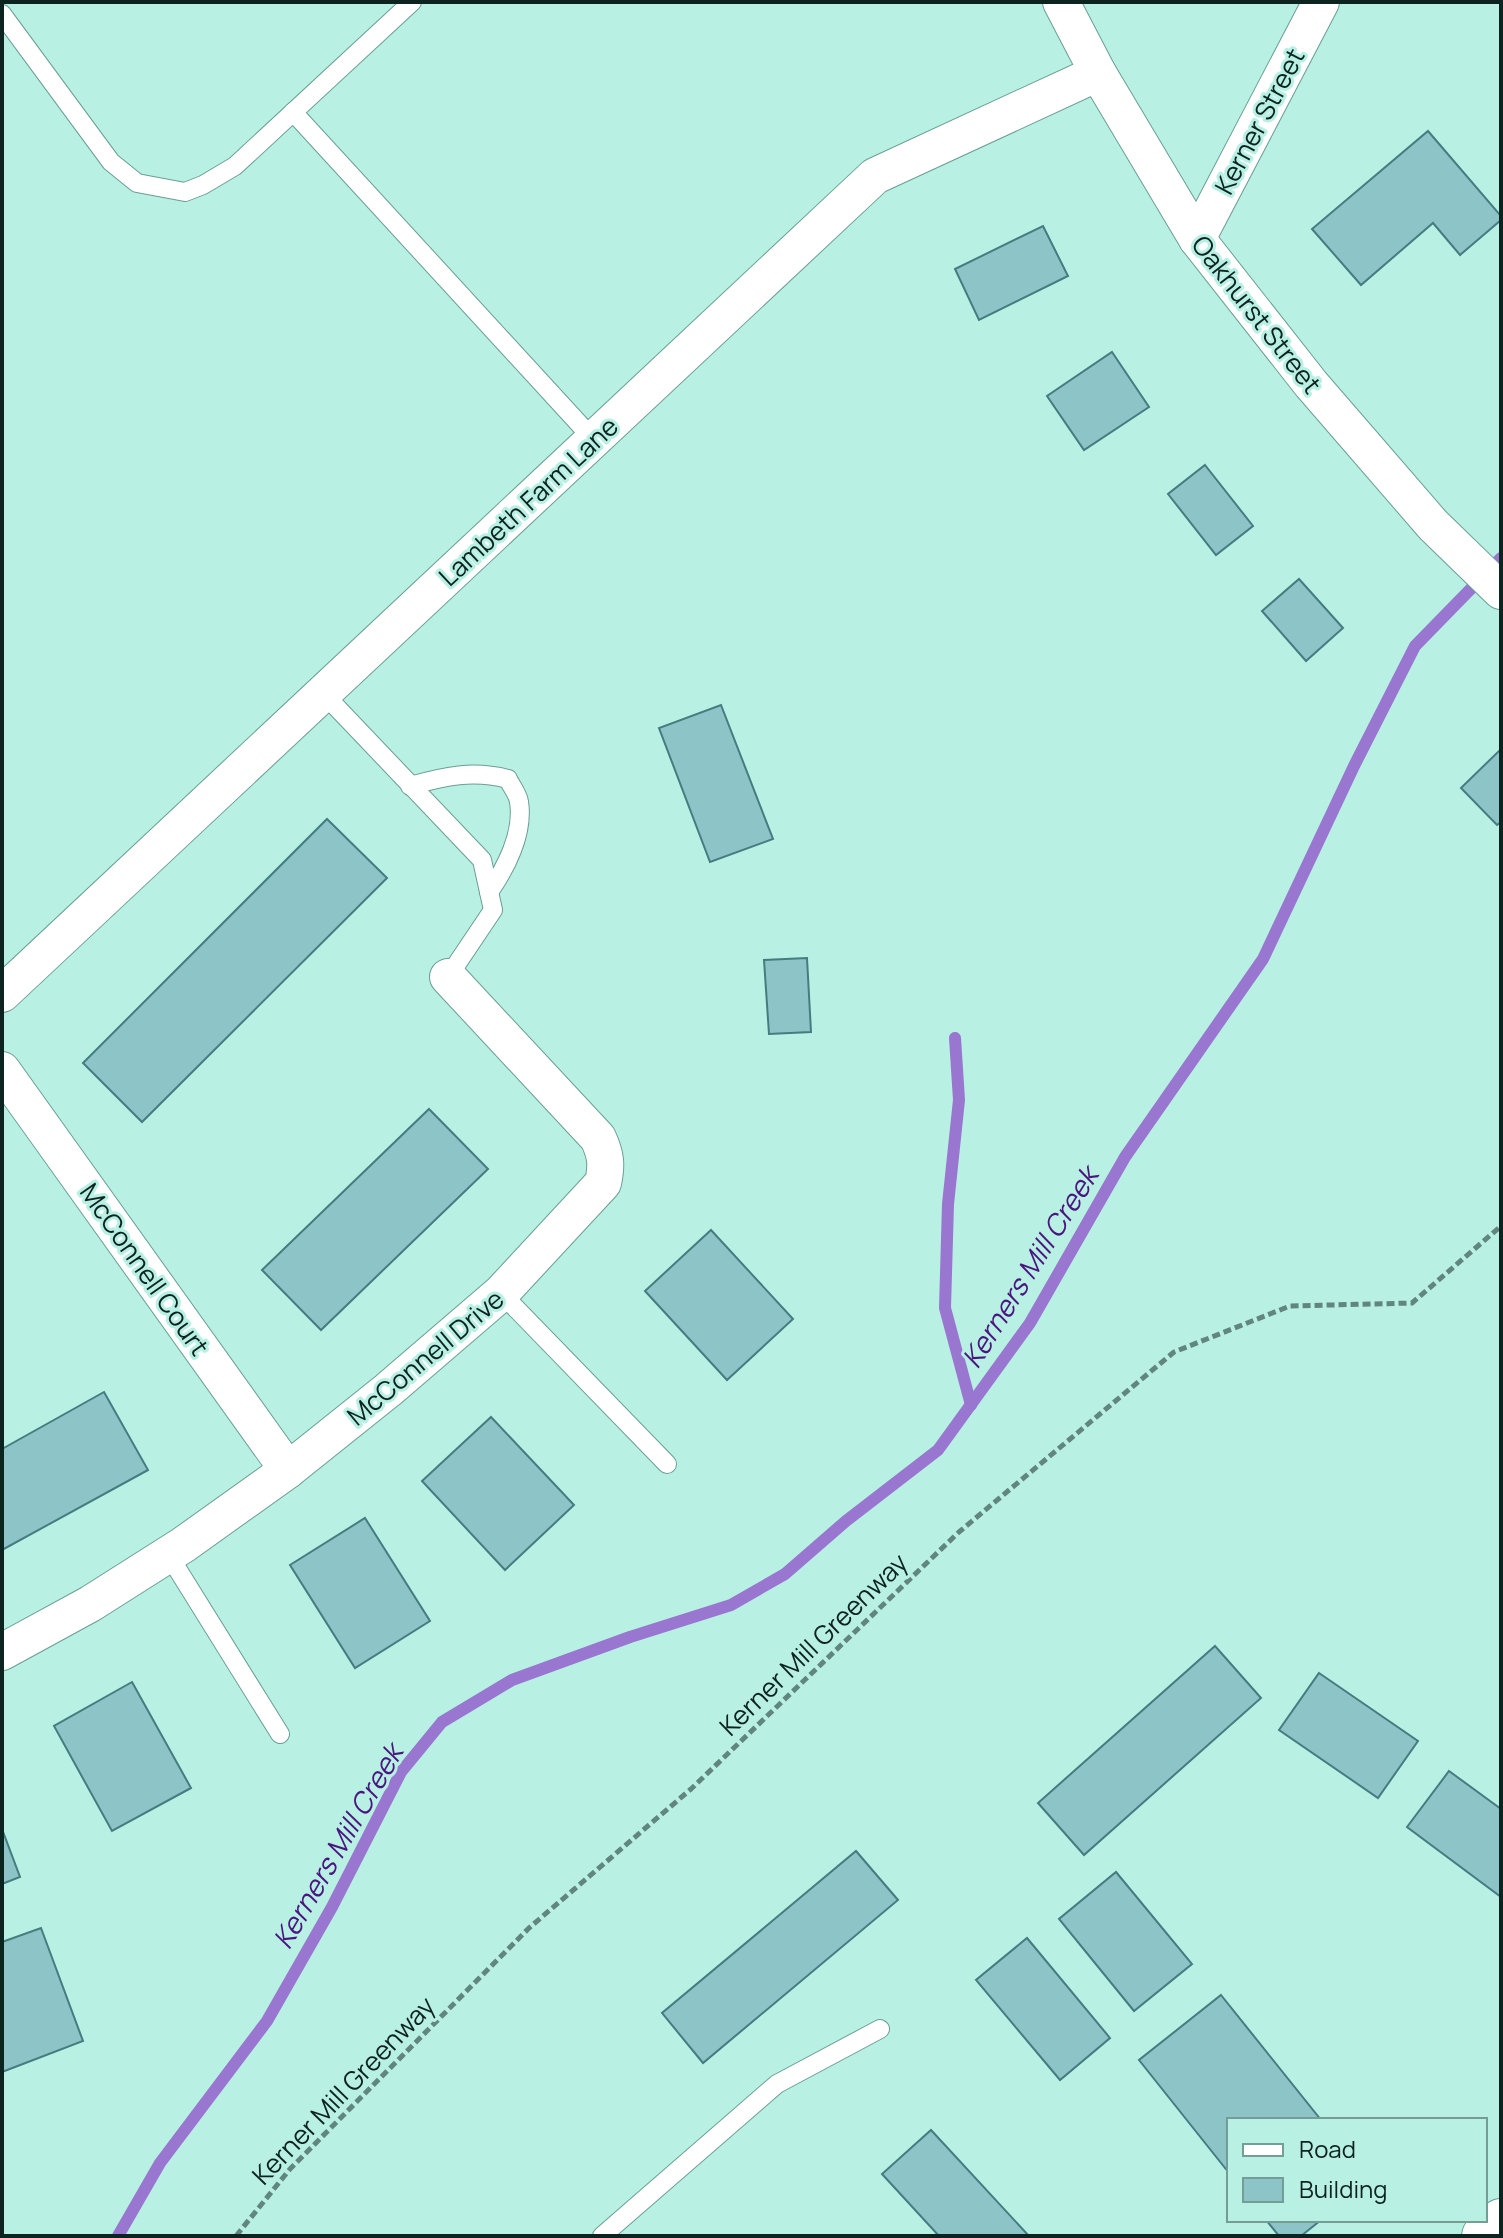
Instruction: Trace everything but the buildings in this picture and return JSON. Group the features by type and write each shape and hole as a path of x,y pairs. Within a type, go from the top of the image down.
{"main road":[{"path":"1484,2236 1501,2221"}],"street":[{"name":"Oakhurst Street","path":"1061,2 1098,73 1197,239 1311,384 1433,525 1501,591"},
{"name":"Kerner Street","path":"1197,239 1321,2"},
{"name":"Lambeth Farm Lane","path":"2,994 875,176 1098,73"},
{"name":"McConnell Drive","path":"2,1652 90,1604 288,1470 501,1293 603,1183 607,1166 598,1138 448,977"},
{"name":"McConnell Court","path":"2,1070 288,1470"}],"lane":[{"path":"2,14 111,162 137,183 185,192 235,166 412,2"},
{"path":"293,112 594,440"},
{"path":"323,693 482,860 493,910 448,977"},
{"path":"410,786 452,774 486,773 508,779 520,800 517,831 505,870 489,892"},
{"path":"501,1293 667,1464"},
{"path":"168,1554 280,1734"},
{"path":"602,2236 777,2084 880,2029"}],"path":[{"name":"Kerner Mill Greenway","path":"236,2236 290,2169 529,1928 691,1789 959,1532 1174,1352 1290,1306 1412,1303 1501,1226"}],"waterway":[{"name":"Kerners Mill Creek","path":"118,2236 160,2163 267,2021 332,1907 401,1772 442,1722 512,1680 630,1637 731,1605 785,1574 846,1521 938,1450 1030,1323 1125,1157 1263,959 1354,766 1415,646 1501,558"},
{"path":"955,1038 959,1100 948,1204 945,1308 971,1405"}]}
